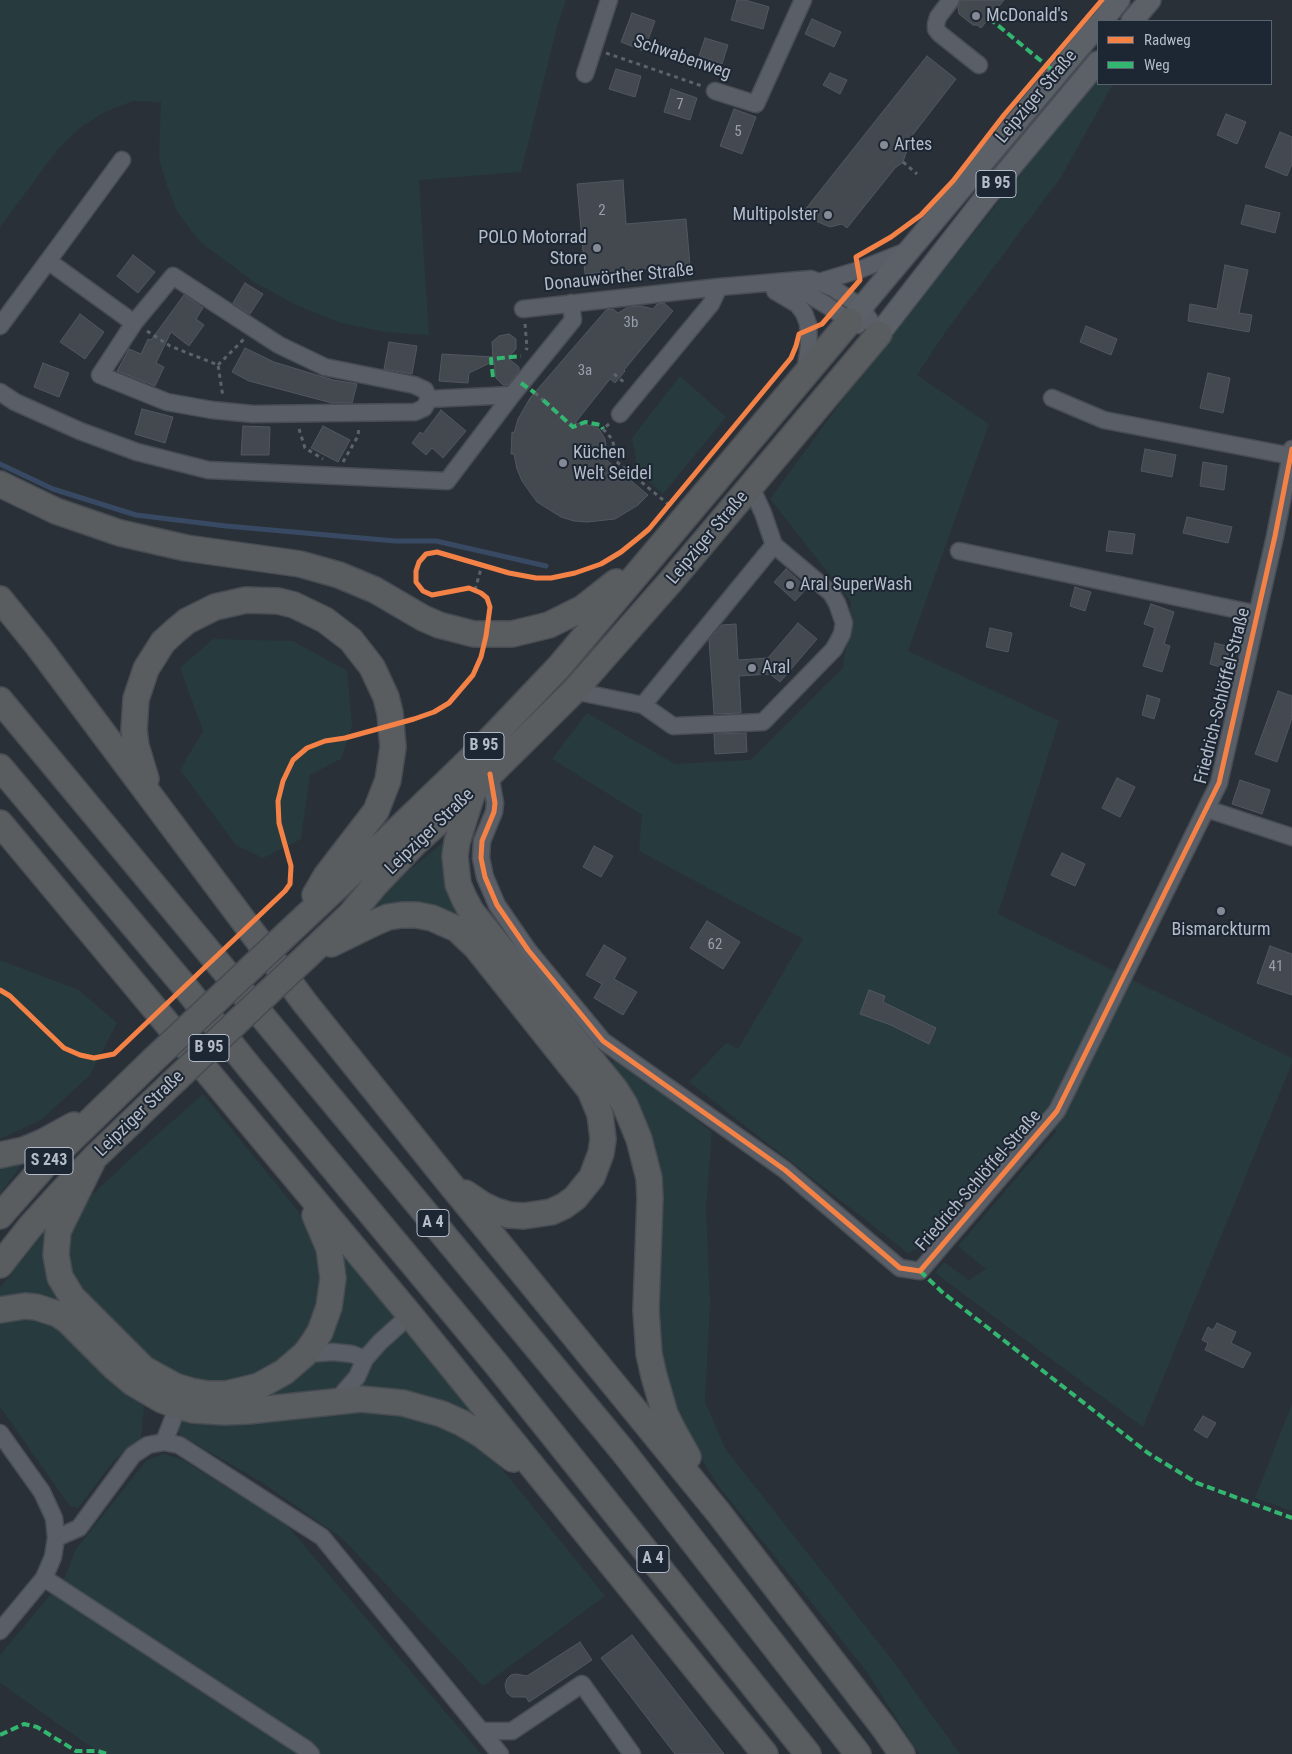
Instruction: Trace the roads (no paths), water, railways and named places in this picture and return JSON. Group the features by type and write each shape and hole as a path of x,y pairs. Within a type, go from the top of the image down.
{"highway":[{"name":"Leipziger Straße","path":"0,1216 45,1165 102,1109 480,750 559,666 855,314"},
{"name":"Leipziger Straße","path":"0,1265 30,1227 94,1158 351,914 375,885 415,843 473,791 574,691 751,487 879,334"},
{"path":"0,484 56,511 120,533 186,548 300,564 339,575 375,590 431,622 474,634 493,635 522,632 549,625 567,617 583,608 654,554"},
{"path":"153,800 136,746 134,730 136,699 140,684 150,662 164,642 175,631 187,621 215,607 239,601 262,599 294,605 325,620 338,629 362,653 372,667 386,697 393,730 392,763 383,795 376,810 326,876 293,928"},
{"path":"0,600 44,653 305,1003 446,1180 718,1512 902,1754"},
{"name":"A 4","path":"0,700 622,1450 858,1754"},
{"name":"A 4","path":"0,767 181,982 250,1068 497,1365 808,1754"},
{"path":"473,791 457,842 455,856 458,884 464,898 471,911 615,1089 625,1105 639,1139 649,1178 650,1198 646,1310 649,1354 662,1406 672,1430 718,1512"},
{"path":"0,823 410,1315 766,1754"},
{"path":"307,956 374,922 388,917 417,915 445,922 476,947 590,1090 600,1114 603,1139 601,1153 592,1177 576,1198 564,1206 538,1215 510,1215 483,1205 446,1180"},
{"path":"0,1155 24,1150 43,1142 102,1109"},
{"path":"94,1158 58,1231 56,1243 57,1266 63,1282 72,1297 144,1369 174,1386 208,1394 226,1394 243,1391 272,1380 305,1354 320,1332 331,1300 333,1278 329,1248 304,1190"},
{"path":"0,1310 25,1306 36,1307 58,1314 72,1324 114,1367 134,1383 154,1396 178,1406 208,1412 248,1412 361,1399 385,1400 422,1407 442,1414 482,1435 558,1498"}],"main road":[{"path":"1103,20 1120,0"},
{"path":"1133,20 1150,0"},
{"name":"Leipziger Straße","path":"855,314 1097,26"},
{"name":"Leipziger Straße","path":"879,334 988,194 1097,63"}],"street":[{"path":"585,74 610,0"},
{"name":"Schwabenweg","path":"715,91 756,104 803,0"},
{"path":"951,0 938,17 936,28 940,34 979,65"},
{"path":"0,326 122,160"},
{"name":"Donauwörther Straße","path":"819,282 859,270 909,250"},
{"path":"48,261 134,323"},
{"path":"173,276 279,346 325,367 414,385 425,390 429,399 424,408 415,412 253,414 168,402 100,375 134,323 173,276"},
{"name":"Donauwörther Straße","path":"523,309 810,279 846,295 855,314"},
{"path":"762,284 796,304 804,313 809,330 804,376"},
{"name":"Donauwörther Straße","path":"762,284 806,293 828,306 855,314"},
{"name":"Donauwörther Straße","path":"620,414 711,304 720,287"},
{"path":"0,392 15,402 80,431 137,452 208,470 447,481 512,395 573,320 571,303"},
{"path":"855,314 879,334"},
{"path":"429,399 512,395"},
{"name":"Friedrich-Schlöffel-Straße","path":"490,774 495,803 494,812 482,841 481,858 485,876 497,905 528,950 604,1041 785,1170 900,1268 920,1271 1057,1111 1219,783 1291,452 1104,420 1052,398"},
{"path":"574,691 643,705 673,726 763,722 834,648 842,634 844,623 838,603 831,593 774,545 763,513 751,487"},
{"path":"643,705 774,545"},
{"path":"959,552 1257,614"},
{"path":"1207,809 1292,837"},
{"path":"336,1401 357,1377 365,1359 380,1342 410,1315"},
{"path":"305,1354 333,1352 352,1354 365,1359"},
{"path":"164,1442 178,1406"},
{"path":"0,1433 42,1492 54,1518 56,1538 53,1557 44,1578 0,1631"},
{"path":"56,1538 78,1528 133,1455 148,1444 164,1442 179,1445 322,1537 500,1754"},
{"path":"44,1578 311,1754"},
{"path":"481,1731 512,1731 582,1684 632,1754"}],"waterway":[{"path":"0,464 53,489 136,515 226,526 395,541 436,541 546,566"}],"place":[{"name":"McDonald's","path":"976,16"},
{"name":"Artes","path":"884,145"},
{"name":"Multipolster","path":"828,215"},
{"name":"POLO Motorrad Store","path":"597,248"},
{"name":"Küchen Welt Seidel","path":"563,463"},
{"name":"Aral SuperWash","path":"790,585"},
{"name":"Aral","path":"752,668"},
{"name":"Bismarckturm","path":"1221,911"}]}
